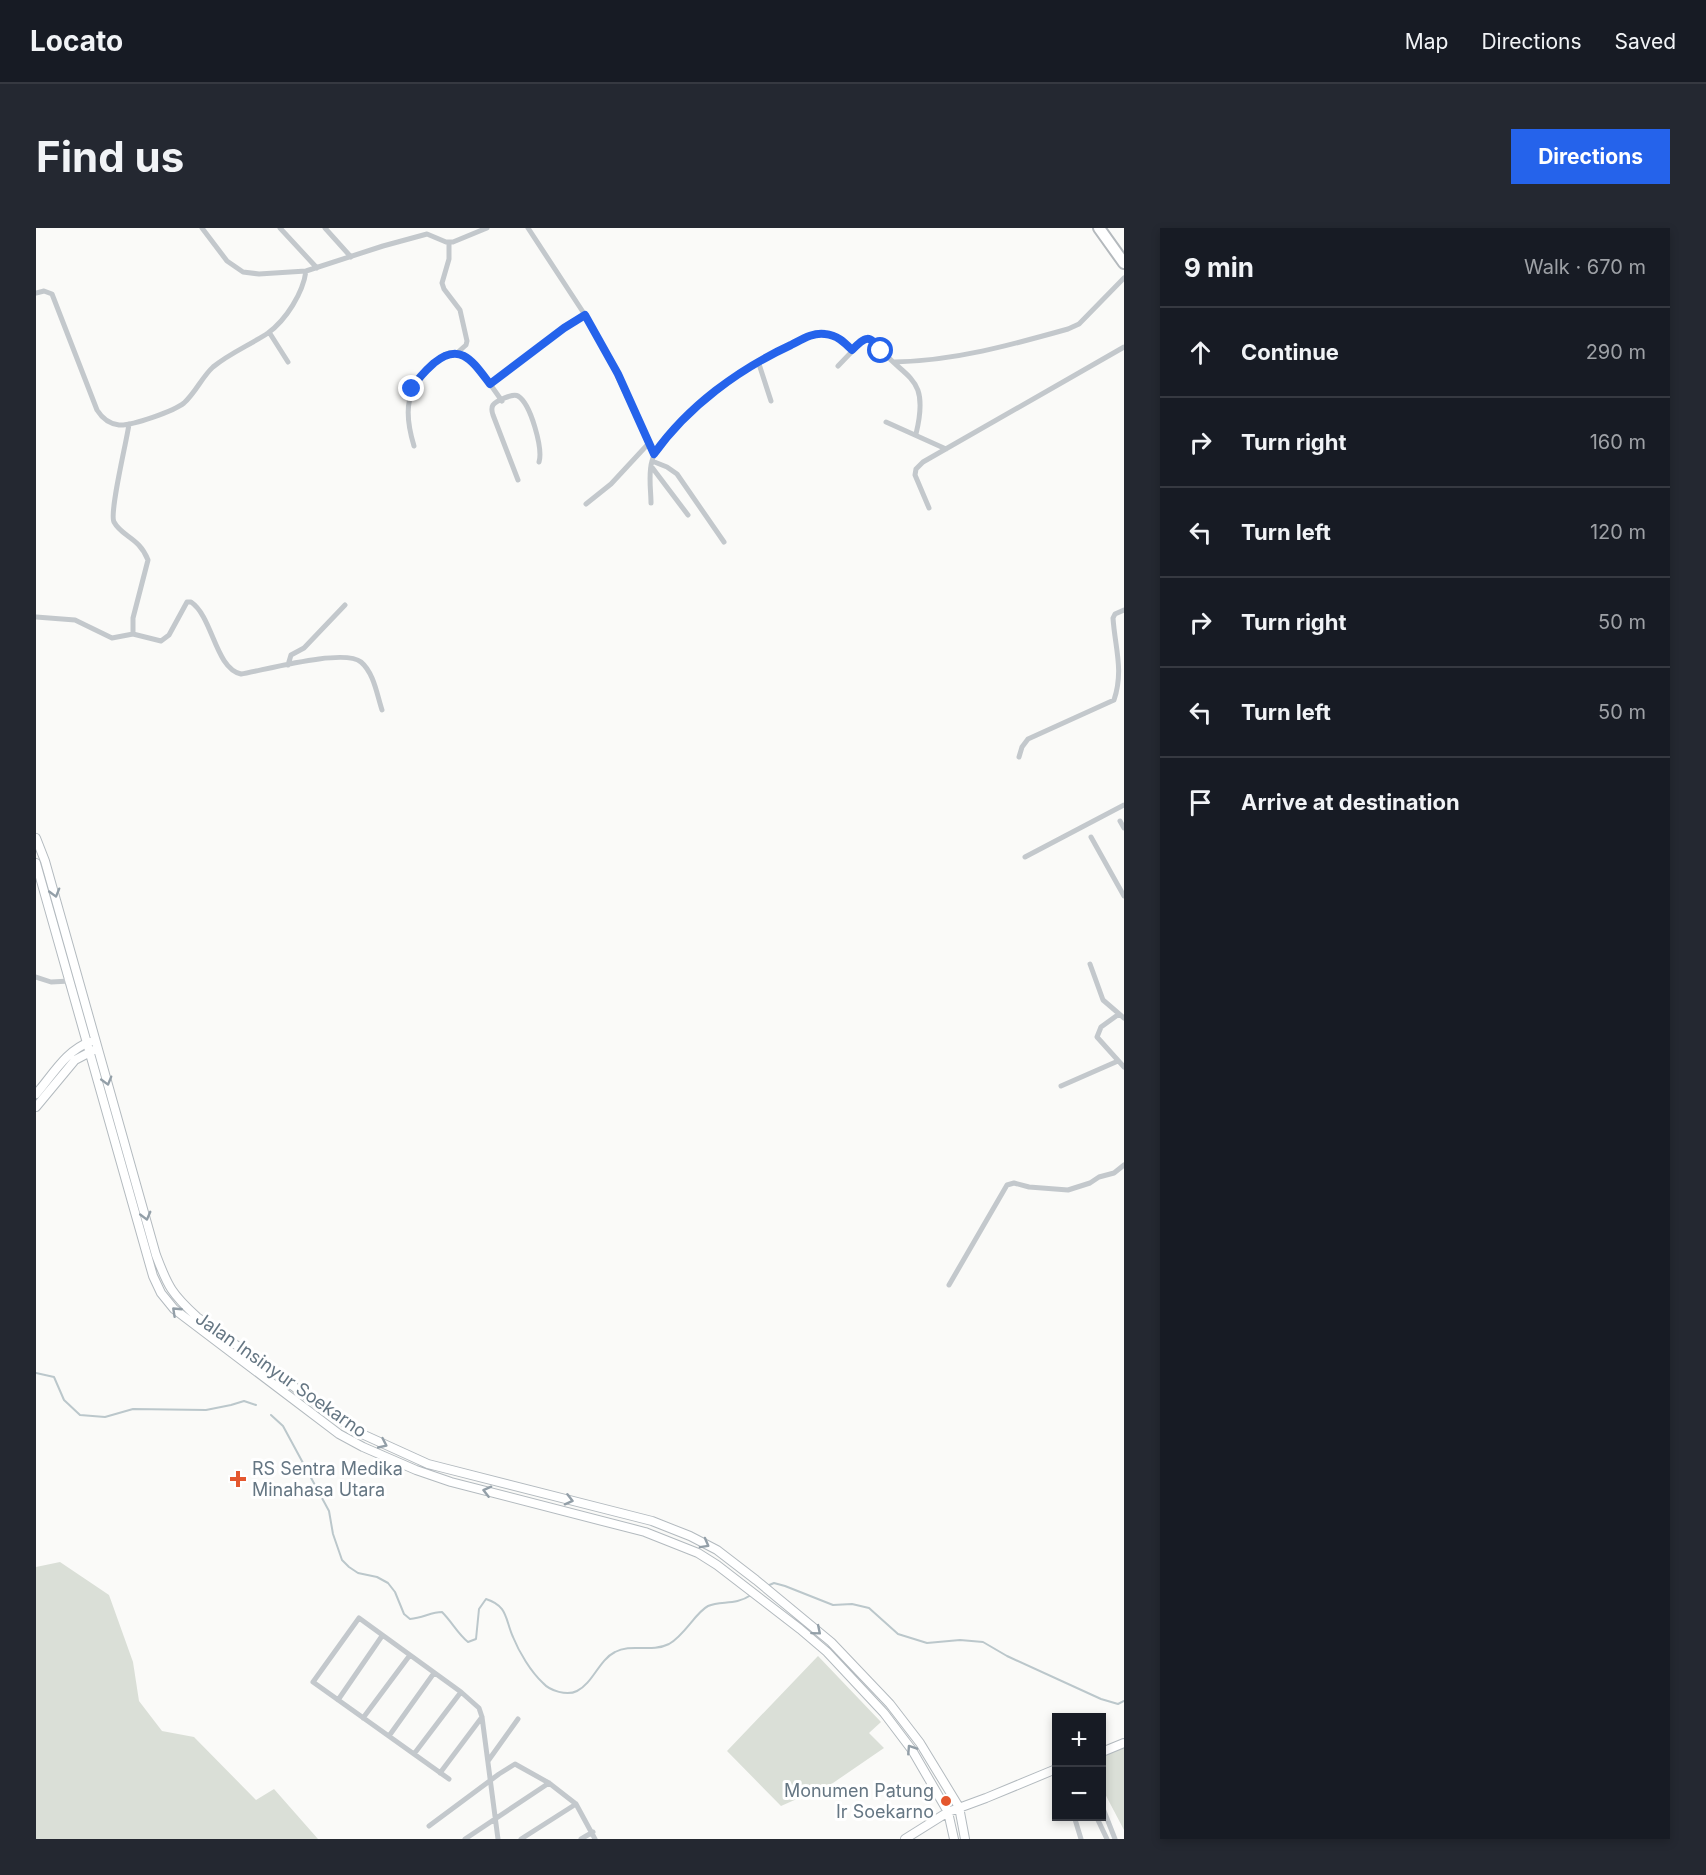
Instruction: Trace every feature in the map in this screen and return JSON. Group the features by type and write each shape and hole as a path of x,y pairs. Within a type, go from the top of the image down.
{"highway":[{"path":"1099,228 1124,263"}],"main road":[{"name":"Jalan Insinyur Soekarno","path":"36,838 45,861 151,1269 160,1293 174,1310 339,1434 357,1443 416,1470 451,1482 645,1532 698,1553 748,1588 827,1652 884,1713 912,1750 948,1812 954,1839"},
{"name":"Jalan Insinyur Soekarno","path":"36,863 70,981 93,1046 156,1255 171,1291 197,1317 362,1434 428,1464 652,1521 717,1550 831,1642 890,1704 920,1743 958,1807 965,1839"},
{"path":"36,1094 70,1054 93,1046"},
{"path":"36,1107 75,1060 93,1046"},
{"path":"315,1415 321,1406"},
{"path":"766,1602 772,1593"},
{"path":"1106,1750 1124,1743"},
{"path":"905,1839 958,1807 1052,1773"}],"street":[{"path":"202,228 227,261 243,272 259,274 306,271 429,234 449,243 487,228"},
{"path":"280,228 316,268"},
{"path":"325,228 351,257"},
{"path":"417,237 422,228"},
{"path":"528,228 585,315 618,374 654,454"},
{"path":"414,446 407,420 412,389 423,373 444,355 457,353 467,341 460,310 443,287 442,279 449,259 449,243"},
{"path":"36,293 44,291 52,294 97,411 103,418 116,424 129,424 178,407 189,398 215,366 269,332 297,296 306,271"},
{"path":"894,362 944,359 972,354 1068,329 1078,324 1124,278"},
{"path":"490,384 564,328 585,315"},
{"path":"269,332 288,362"},
{"path":"651,503 651,464 654,454 690,412 758,361 810,336 822,333 837,337 852,350"},
{"path":"838,366 864,339 871,339 885,356 911,377 918,392 921,412 916,434"},
{"path":"929,508 915,472 923,462 1124,347"},
{"path":"457,353 476,366 502,400"},
{"path":"758,361 771,400"},
{"path":"518,480 493,415 494,404 510,396 517,396 527,408 541,448 538,462"},
{"path":"886,422 946,449"},
{"path":"129,424 118,474 112,517 118,527 139,544 148,560 133,618 133,634"},
{"path":"586,504 611,484 649,443"},
{"path":"651,464 688,515"},
{"path":"651,464 668,467 677,474 724,542"},
{"path":"36,617 75,620 112,638 133,634 155,641 163,641 169,635 187,602 192,602 226,664 233,671 241,674 345,656 363,663 382,710"},
{"path":"288,665 291,655 304,648 345,605"},
{"path":"1019,757 1028,739 1114,700 1120,685 1122,669 1113,620 1115,614 1124,610"},
{"path":"1025,857 1124,805"},
{"path":"1120,821 1124,828"},
{"path":"1091,837 1124,896"},
{"path":"1090,964 1103,1000 1121,1016 1101,1028 1097,1037 1124,1066"},
{"path":"36,977 51,982 70,981"},
{"path":"1061,1086 1118,1061"},
{"path":"949,1285 1007,1185 1014,1183 1045,1189 1068,1190 1114,1173 1124,1165"},
{"path":"449,1779 314,1683 359,1618 461,1692 479,1708 498,1839"},
{"path":"338,1700 382,1636"},
{"path":"363,1718 410,1655"},
{"path":"389,1736 434,1673"},
{"path":"414,1754 461,1692"},
{"path":"440,1773 482,1717"},
{"path":"488,1761 518,1719"},
{"path":"429,1826 509,1766 515,1764 549,1783 576,1804 596,1839"},
{"path":"465,1839 549,1783"},
{"path":"521,1839 576,1804"},
{"path":"1106,1818 1115,1839"},
{"path":"1076,1821 1081,1839"},
{"path":"1098,1821 1107,1839"},
{"path":"581,1839 593,1832"}],"shaded area":[{"path":"60,1562 109,1595 133,1662 139,1701 162,1731 194,1737 256,1800 274,1789 318,1839 36,1839 36,1567"},
{"path":"818,1656 881,1722 869,1733 884,1748 833,1783 781,1806 727,1751"},
{"path":"1124,1745 1124,1830 1106,1796 1106,1752"}],"waterway":[{"path":"36,1373 54,1377 64,1400 80,1415 105,1417 133,1409 206,1410 244,1401 256,1405"},
{"path":"271,1415 283,1426 329,1511 333,1534 342,1560 349,1567 358,1573 377,1577 388,1583 395,1592 404,1614 410,1619 442,1612 468,1642 476,1639 479,1609 486,1599 493,1602 505,1614 516,1643 530,1668 546,1686 554,1690 564,1693 577,1691 615,1652 628,1648 662,1647 675,1640 708,1606 739,1601 751,1595"},
{"path":"767,1586 774,1583 785,1586 833,1605 852,1604 869,1608 898,1634 927,1643 960,1640 983,1642 1007,1656 1101,1699 1118,1704 1124,1701"}],"place":[{"name":"RS Sentra Medika Minahasa Utara","path":"238,1479"},
{"name":"Monumen Patung Ir Soekarno","path":"946,1801"}],"route":[{"path":"412,389 423,373 444,355 450,353 457,353 468,359 490,384 564,328 585,315 618,374 654,454 690,412 704,401 758,361 810,336 822,333 832,335 841,339 852,350 868,338 874,341 881,351"}]}
